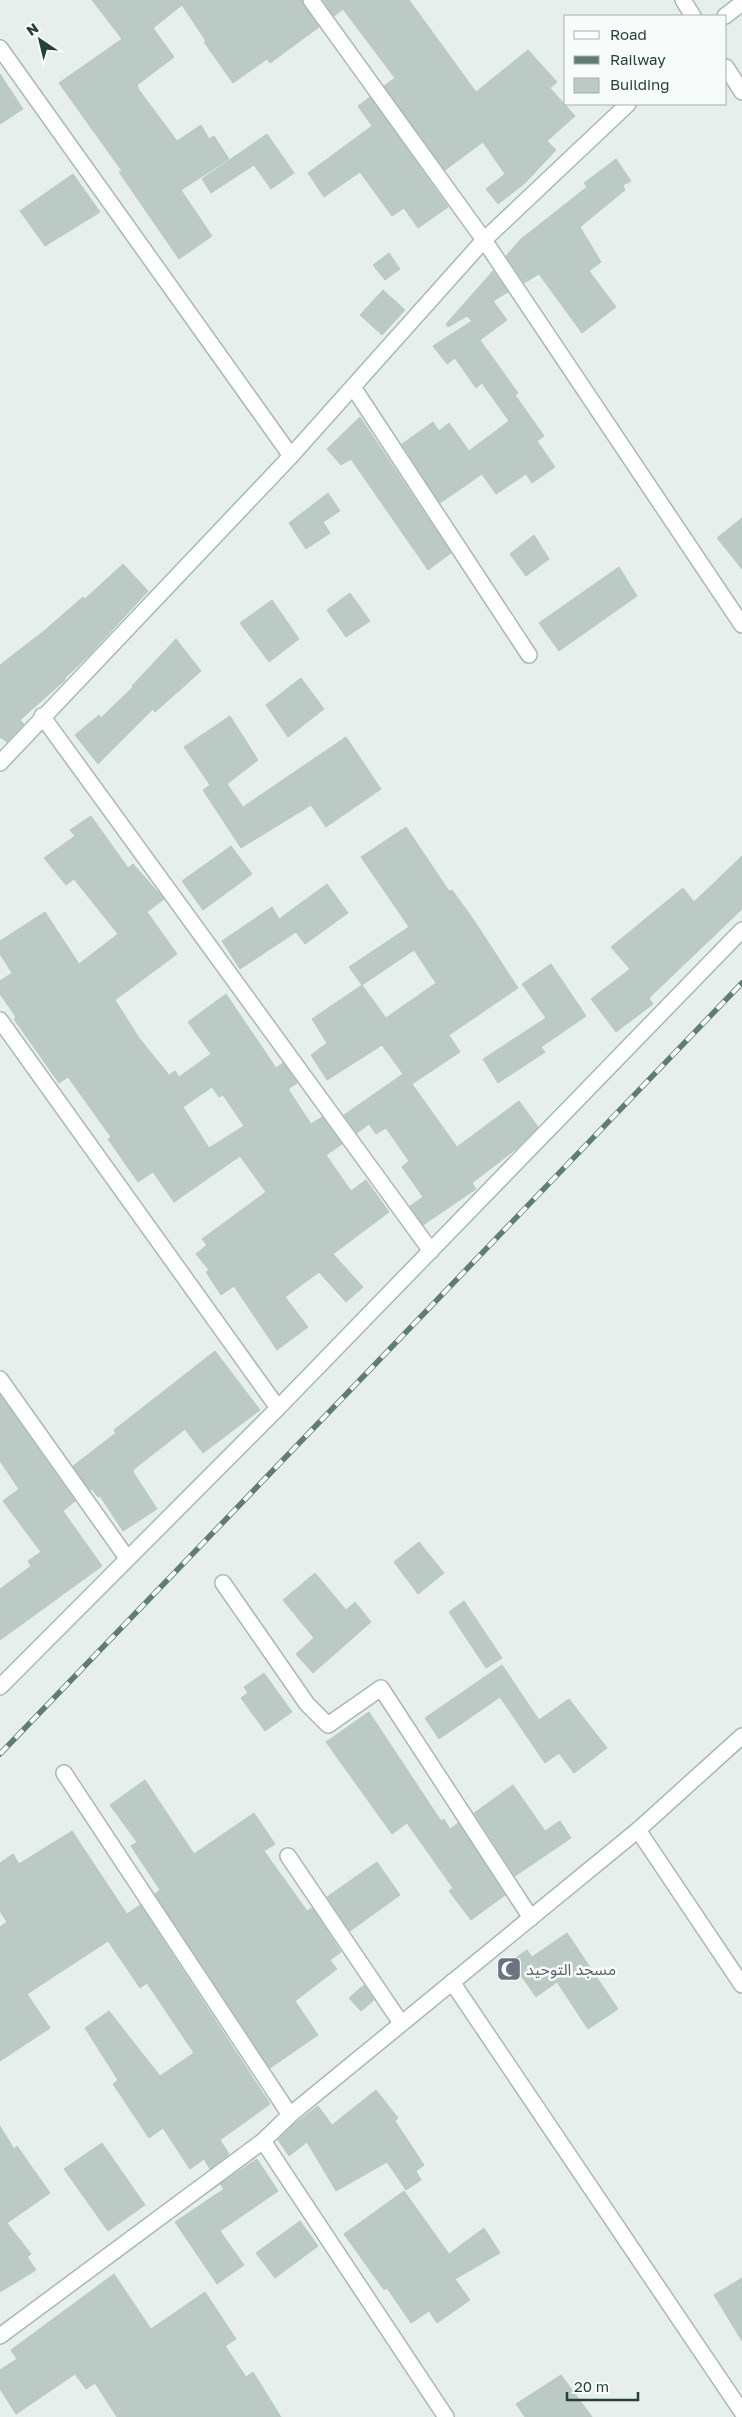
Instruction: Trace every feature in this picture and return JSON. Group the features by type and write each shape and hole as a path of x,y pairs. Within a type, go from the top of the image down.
{"street":[{"path":"310,0 484,240 742,625"},
{"path":"683,0 692,15"},
{"path":"726,15 742,3"},
{"path":"0,48 291,456"},
{"path":"727,69 742,92"},
{"path":"0,763 42,716 291,456 484,240 627,105"},
{"path":"353,388 529,655"},
{"path":"42,716 431,1251"},
{"path":"0,1687 278,1408 742,930"},
{"path":"0,1020 278,1408"},
{"path":"0,1380 127,1558"},
{"path":"224,1582 307,1704 328,1725 381,1688 531,1918"},
{"path":"0,2336 263,2141 290,2115 638,1830 742,1736"},
{"path":"64,1773 290,2115"},
{"path":"638,1830 742,1985"},
{"path":"288,1856 402,2023"},
{"path":"452,1982 742,2412"},
{"path":"263,2141 446,2417"}],"building":[{"path":"92,0 302,0 319,27 270,63 267,59 233,83 204,42 206,41 182,5 153,28 174,57 137,85 139,90 177,141 201,125 209,139 214,136 229,159 181,190 212,236 179,259 119,172 122,171 59,83 122,39"},
{"path":"323,0 409,0 476,92 528,50 557,82 550,88 575,116 547,141 556,150 525,183 498,204 486,189 505,174 483,142 445,170 384,86 395,78 343,9 334,16"},
{"path":"0,74 23,109 0,124"},
{"path":"370,97 448,207 418,228 404,208 392,216 360,172 324,197 308,173 372,126 358,106"},
{"path":"267,134 294,173 271,189 254,165 211,193 202,179"},
{"path":"616,159 631,181 623,185 625,190 580,227 601,262 589,271 616,307 582,333 539,274 524,283 506,256 521,239 587,187 584,183"},
{"path":"73,174 100,212 45,246 20,211"},
{"path":"389,253 400,269 385,280 373,265"},
{"path":"493,271 508,292 493,301 507,320 480,340 518,393 515,395 544,436 537,441 555,467 532,483 526,474 496,494 482,474 440,503 402,444 433,422 439,431 449,423 469,451 509,421 482,383 476,388 455,358 447,364 433,346 472,321 467,316 448,327 446,324"},
{"path":"383,290 405,310 382,335 360,315"},
{"path":"360,417 451,553 428,570 351,459 341,465 327,449"},
{"path":"328,493 340,511 323,522 330,533 306,549 289,523"},
{"path":"742,518 742,569 717,538"},
{"path":"534,535 549,559 526,576 510,554"},
{"path":"123,564 148,591 65,680 20,720 24,724 7,742 0,737 0,665 44,631 83,597 85,599"},
{"path":"619,567 637,596 559,651 539,623"},
{"path":"350,593 370,621 346,637 327,610"},
{"path":"272,600 299,639 269,662 240,623"},
{"path":"176,639 201,671 155,712 153,709 98,764 75,735 99,715 101,718 133,687"},
{"path":"301,678 324,709 288,737 266,705"},
{"path":"230,716 258,760 227,784 243,807 346,737 381,789 326,827 311,805 241,848 203,790 210,785 184,747"},
{"path":"91,816 128,868 133,864 164,899 147,912 177,954 115,1000 139,1038 169,1075 175,1071 179,1077 211,1054 188,1022 226,994 276,1068 283,1063 297,1083 288,1089 311,1124 322,1117 342,1144 326,1155 351,1191 366,1180 389,1212 333,1254 363,1287 346,1302 319,1272 285,1297 308,1327 277,1350 234,1286 221,1295 206,1272 209,1270 196,1254 207,1245 202,1239 266,1192 240,1156 174,1202 153,1172 138,1182 108,1139 111,1137 68,1077 59,1083 14,1019 16,1017 0,994 0,981 12,973 0,954 0,941 45,912 79,964 118,934 74,879 66,885 44,858 75,836 70,830","holes":["212,1087 219,1097 223,1095 244,1126 209,1148 183,1107"]},
{"path":"406,827 449,891 452,890 473,919 518,988 449,1035 460,1052 412,1084 457,1147 519,1101 538,1127 516,1149 472,1183 476,1189 423,1225 410,1206 423,1197 402,1167 409,1161 386,1128 376,1134 369,1124 357,1133 344,1115 403,1074 382,1045 327,1080 311,1055 327,1043 312,1019 362,985 349,967 409,927 361,857","holes":["414,950 436,983 386,1018 362,985"]},
{"path":"231,846 252,874 203,910 182,881"},
{"path":"742,856 742,909 649,998 653,1004 616,1032 591,999 630,969 611,947 683,888 694,902"},
{"path":"327,884 348,913 305,944 296,932 240,969 222,941 272,907 279,919"},
{"path":"551,964 586,1016 541,1047 545,1052 498,1083 483,1059 546,1018 522,984"},
{"path":"215,1351 260,1410 203,1453 185,1429 134,1469 133,1472 157,1509 123,1531 100,1496 98,1497 92,1489 90,1490 73,1466 116,1433 114,1430"},
{"path":"0,1395 75,1501 63,1511 102,1566 0,1640 0,1589 31,1566 28,1561 41,1552 3,1501 19,1489 0,1461"},
{"path":"419,1542 444,1573 418,1594 394,1562"},
{"path":"315,1573 346,1610 355,1602 371,1622 313,1673 296,1654 314,1638 283,1600"},
{"path":"464,1601 502,1658 486,1668 449,1612"},
{"path":"502,1665 539,1720 569,1699 607,1748 574,1773 559,1753 545,1763 500,1697 439,1739 425,1718"},
{"path":"264,1673 292,1712 265,1731 241,1698 248,1693 244,1687"},
{"path":"369,1712 441,1821 444,1819 450,1829 458,1823 505,1895 471,1920 449,1891 453,1888 407,1823 392,1834 326,1742"},
{"path":"145,1780 194,1854 254,1813 275,1844 264,1851 307,1911 312,1908 341,1952 330,1960 337,1969 295,2001 318,2035 270,2068 155,1894 160,1890 131,1846 137,1842 110,1805"},
{"path":"513,1785 545,1831 560,1821 571,1838 515,1876 474,1813"},
{"path":"72,1831 127,1914 140,1905 270,2104 220,2140 229,2154 210,2169 204,2159 190,2169 163,2128 149,2138 113,2084 118,2080 85,2028 109,2011 160,2076 194,2053 147,1983 140,1988 108,1941 27,1994 50,2028 0,2061 0,1927 7,1922 0,1911 0,1863 13,1854 19,1864"},
{"path":"377,1862 400,1895 350,1931 327,1897"},
{"path":"567,1933 618,2009 588,2029 557,1982 536,1997 511,1961 527,1950 532,1957"},
{"path":"364,1985 374,2000 361,2011 349,1998"},
{"path":"376,2090 398,2118 395,2121 424,2165 416,2171 421,2180 406,2190 387,2162 336,2191 307,2142 289,2156 278,2140 293,2125 318,2106 332,2125"},
{"path":"0,2126 14,2149 17,2146 50,2193 7,2223 31,2254 27,2257 36,2270 0,2292"},
{"path":"102,2143 145,2205 108,2231 64,2169"},
{"path":"257,2159 278,2191 220,2231 244,2265 217,2284 175,2222 224,2189 220,2184"},
{"path":"404,2191 449,2254 484,2228 500,2253 455,2279 470,2300 437,2323 429,2311 411,2323 387,2288 384,2290 344,2234"},
{"path":"300,2221 318,2246 275,2278 256,2253"},
{"path":"114,2274 151,2329 205,2292 236,2339 225,2346 246,2377 253,2372 281,2417 117,2417 95,2383 86,2389 75,2374 16,2414 0,2389 0,2370 17,2359 11,2350"},
{"path":"742,2278 742,2341 714,2295"},
{"path":"561,2375 592,2417 525,2417 516,2404"}],"railway":[{"path":"0,1754 742,983"}],"place":[{"name":"مسجد التوحيد","path":"509,1969"}]}
